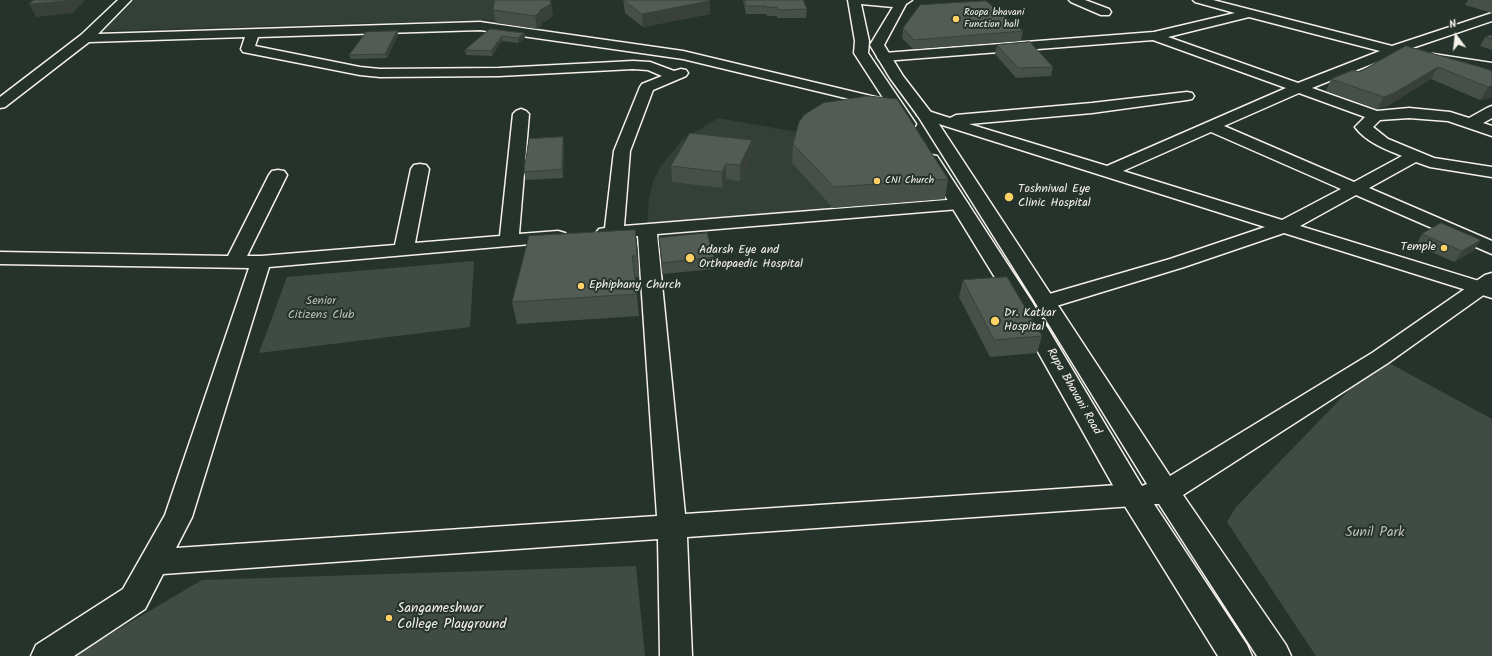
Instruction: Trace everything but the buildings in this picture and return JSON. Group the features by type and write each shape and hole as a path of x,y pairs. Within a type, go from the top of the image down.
{"street":[{"path":"0,104 86,38 125,0"},
{"name":"Rupa Bhavani Road","path":"854,0 862,41 862,53 1021,302 1133,495 1236,656"},
{"path":"860,0 881,3 903,1"},
{"path":"1075,0 1105,12"},
{"path":"1199,0 1392,50 1492,67"},
{"path":"903,1 877,46 897,78 935,118 1046,302 1166,492 1275,656"},
{"path":"884,57 1154,36 1250,13"},
{"path":"1108,172 1211,126 1392,50 1492,17"},
{"path":"86,38 480,26 683,55 897,106"},
{"path":"252,33 248,49 360,71 380,73 499,72 633,65 650,66 675,76"},
{"path":"1154,36 1376,116 1409,113 1450,117 1492,131"},
{"path":"614,233 622,151 647,87 684,72 738,68"},
{"path":"935,118 1092,108 1187,96"},
{"path":"1470,124 1492,111"},
{"path":"509,241 521,114"},
{"path":"1376,116 1363,127 1382,142 1430,162 1492,172"},
{"path":"935,118 1284,227 1488,286"},
{"path":"1211,126 1492,248"},
{"path":"1046,302 1177,263 1284,227 1415,156"},
{"path":"404,250 420,169"},
{"path":"236,262 278,175"},
{"path":"0,258 262,262 959,204"},
{"path":"647,230 672,527 676,656"},
{"path":"47,656 134,599 178,517 262,262"},
{"path":"154,562 1166,492 1380,358 1488,286"}],"shaded area":[{"path":"128,0 551,0 518,22 483,20 99,31"},
{"path":"718,118 803,133 826,199 838,214 647,230 649,198 653,181 661,166 682,140"}],"green space":[{"name":"Senior Citizens Club","path":"474,261 470,327 259,353 287,277"},
{"name":"Sunil Park","path":"1380,358 1492,419 1492,656 1316,656 1227,522 1236,507"},
{"name":"Sangameshwar College Playground","path":"636,566 645,656 73,656 202,580"}],"place":[{"name":"Roopa bhavani Function hall","path":"956,19"},
{"name":"CNI Church","path":"877,181"},
{"name":"Toshniwal Eye Clinic Hospital","path":"1009,197"},
{"name":"Temple","path":"1444,248"},
{"name":"Adarsh Eye and Orthopaedic Hospital","path":"690,258"},
{"name":"Ephiphany Church","path":"581,286"},
{"name":"Dr. Katkar Hospital","path":"995,321"},
{"name":"Sangameshwar College Playground","path":"389,618"}]}
